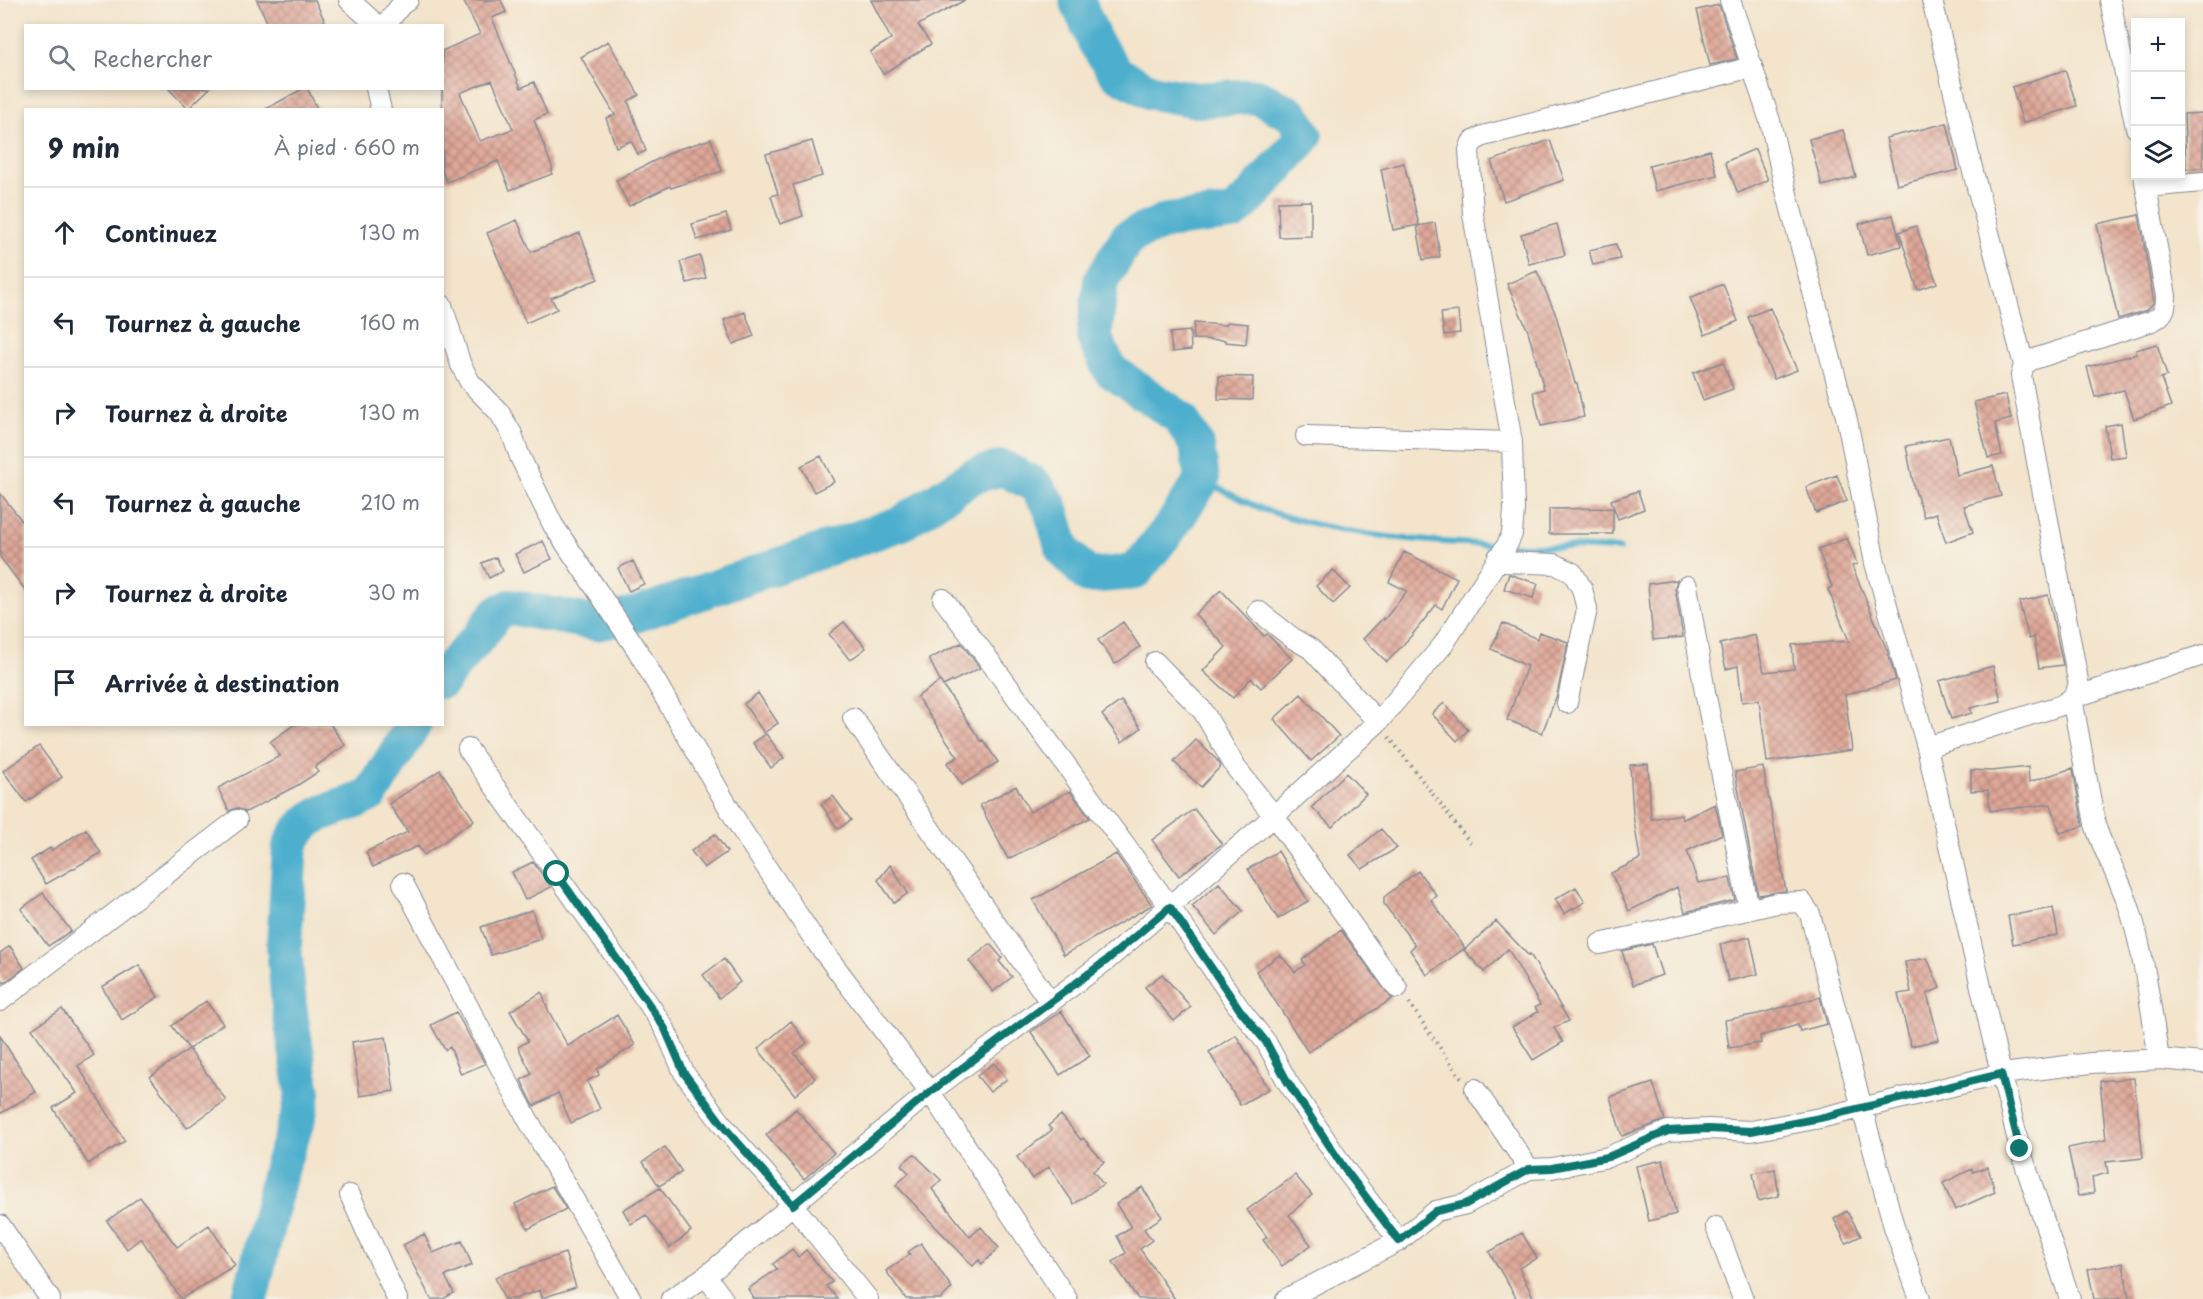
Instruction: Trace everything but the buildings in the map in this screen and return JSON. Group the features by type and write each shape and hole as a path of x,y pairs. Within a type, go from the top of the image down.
{"street":[{"path":"349,0 376,24"},
{"path":"387,24 401,5 408,0"},
{"path":"1730,0 1770,121 1783,179 1847,420 1875,563 1927,747 2020,1149 2070,1299"},
{"path":"1932,0 1973,172 2024,365 2021,376 2078,670 2079,686 2072,698 2095,824 2131,913 2159,1059"},
{"path":"2110,0 2136,126"},
{"path":"671,1299 706,1276 930,1092 1107,960 1170,907 1378,722 1443,645 1512,534 1514,510 1512,442 1473,214 1469,150 1472,142 1483,136 1752,67"},
{"path":"376,90 381,108"},
{"path":"2024,365 2031,360 2152,321 2161,316 2166,307 2166,296 2145,181 2203,182"},
{"path":"444,311 461,365 470,382 498,411 512,434 520,457 552,525 638,651 741,829 807,929 930,1092 1067,1299"},
{"path":"1306,436 1512,442"},
{"path":"1498,557 1505,562 1555,564 1573,573 1582,589 1587,609 1567,703"},
{"path":"1687,585 1705,692 1749,909"},
{"path":"943,599 1170,907 1240,1010 1266,1042 1287,1081 1344,1168 1399,1241"},
{"path":"1258,611 1311,649 1378,722"},
{"path":"1927,747 2062,705 2072,698 2203,655"},
{"path":"1155,662 1203,711 1236,768 1274,816 1398,988"},
{"path":"853,718 1050,1002"},
{"path":"468,749 648,1003 665,1029 684,1073 725,1128 793,1205 868,1299"},
{"path":"0,1000 237,820"},
{"path":"403,883 527,1119 631,1299"},
{"path":"1600,944 1778,903 1802,903 1810,914 1894,1227 1920,1299"},
{"path":"1286,1299 1399,1241 1436,1211 1466,1204 1529,1169 1552,1168 1608,1157 1668,1131 1708,1129 1751,1131 1863,1108 2001,1074 2091,1063 2159,1059 2203,1063"},
{"path":"1475,1089 1529,1169"},
{"path":"350,1195 397,1299"},
{"path":"0,1225 50,1299"},
{"path":"1716,1227 1743,1299"},
{"path":"706,1276 723,1299"}],"path":[{"path":"1378,722 1471,844"},
{"path":"1398,988 1421,1018 1458,1075 1475,1089"}],"waterway":[{"path":"444,678 497,613 510,607 596,623 635,615 902,523 973,476 1003,468 1035,485 1050,506 1063,550 1088,576 1135,572 1173,524 1202,480 1197,446 1180,418 1110,370 1094,337 1101,281 1128,237 1166,221 1233,213 1250,198 1305,136 1293,115 1256,96 1197,100 1151,92 1116,73 1095,42 1077,0"},
{"path":"1202,480 1268,511 1354,532 1487,545 1620,549"},
{"path":"250,1299 281,1167 299,1115 303,1093 289,1006 284,946 290,846 297,833 314,817 371,794 413,726"}],"route":[{"path":"557,874 665,1029 684,1073 725,1128 793,1205 930,1092 1107,960 1170,907 1240,1010 1266,1042 1287,1081 1344,1168 1399,1241 1436,1211 1466,1204 1529,1169 1552,1168 1608,1157 1628,1146 1668,1131 1708,1129 1751,1131 1820,1118 2001,1074 2020,1149"}]}
